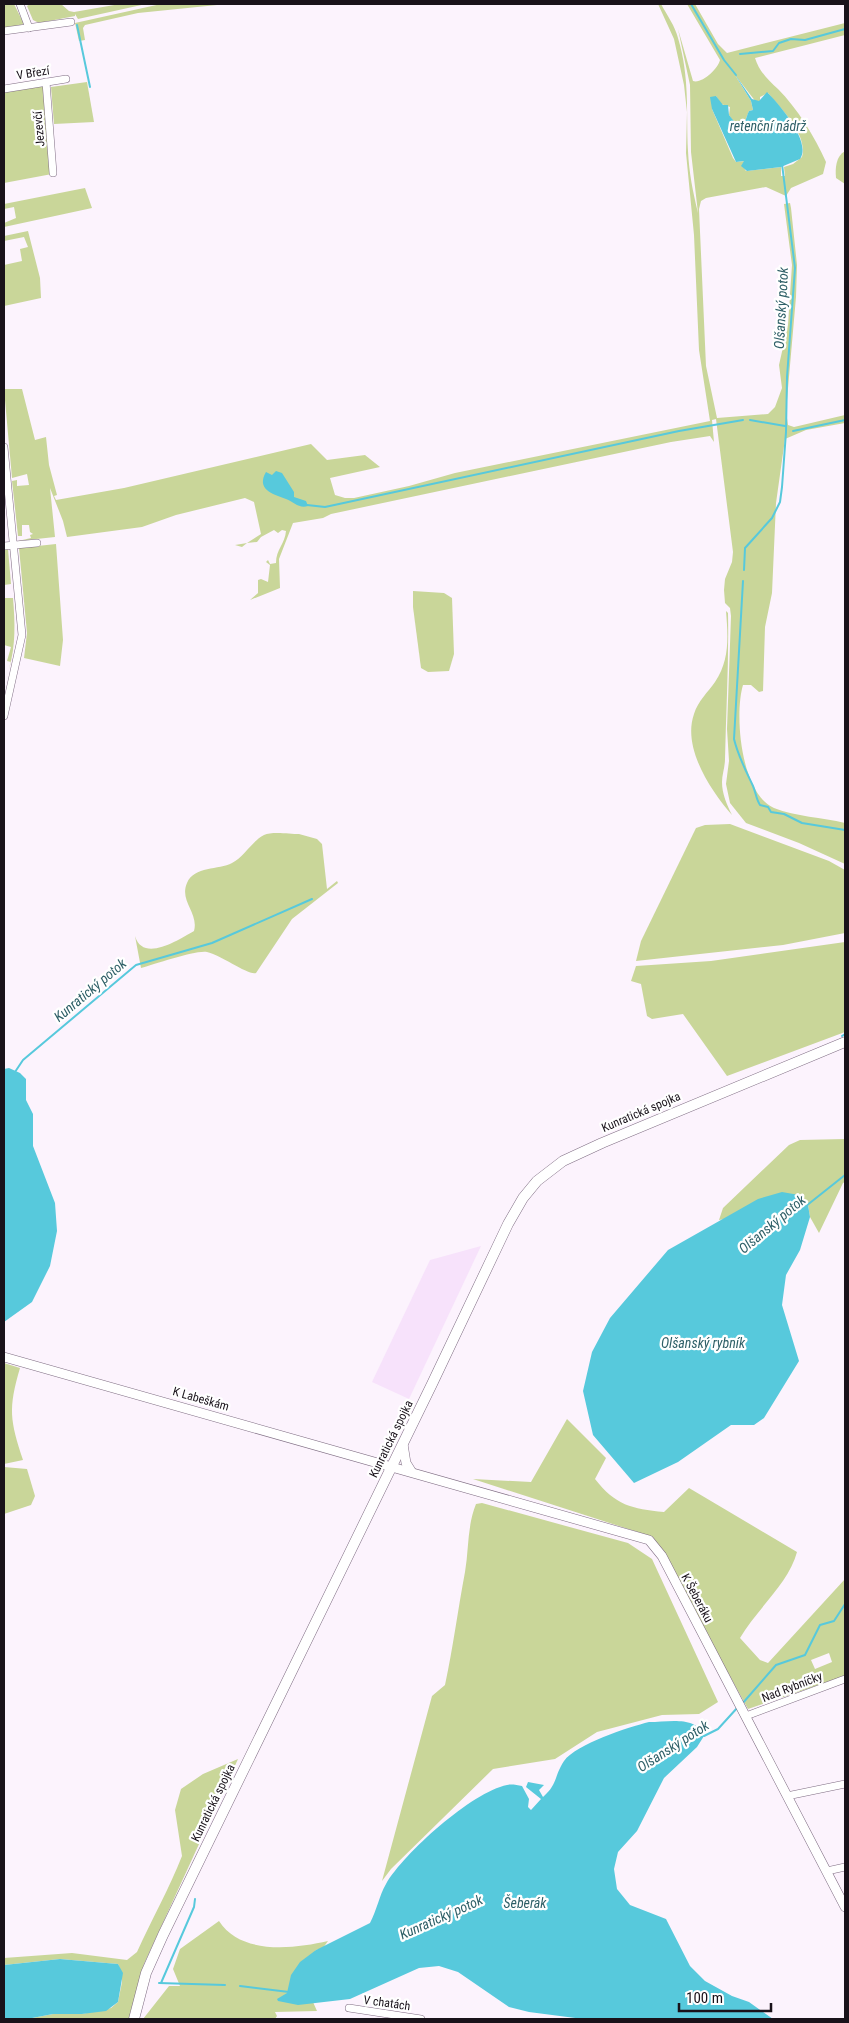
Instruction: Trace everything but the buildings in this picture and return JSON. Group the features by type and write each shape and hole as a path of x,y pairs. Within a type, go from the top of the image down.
{"main road":[{"name":"Kunratická spojka","path":"134,2019 146,1973 155,1950 508,1224 523,1198 537,1181 563,1161 845,1042"}],"street":[{"path":"20,4 30,28"},
{"path":"4,31 71,22"},
{"name":"V Březí","path":"4,89 66,79"},
{"name":"Jezevčí","path":"46,82 54,173"},
{"path":"4,447 22,635 4,716"},
{"path":"4,546 37,543"},
{"name":"K Labeškám","path":"4,1357 391,1466"},
{"path":"403,1443 406,1463 412,1471"},
{"path":"369,1460 378,1465 383,1473 382,1486"},
{"name":"K Šeberáku","path":"391,1466 649,1540 662,1556 845,1906"},
{"name":"Nad Rybníčky","path":"743,1710 845,1679"},
{"path":"787,1796 845,1784"},
{"path":"826,1871 845,1867"},
{"name":"V chatách","path":"349,2008 421,2019"}],"shaded area":[{"path":"481,1246 409,1399 372,1382 430,1260"}],"green space":[{"path":"4,4 14,4 24,24 4,29"},
{"path":"30,4 61,4 69,11 74,12 120,4 146,4 78,19 75,14 75,16 39,23 33,20 27,6"},
{"path":"161,4 227,4 138,13 85,25 83,28 85,40 79,41 75,23"},
{"path":"658,4 661,4 673,25 682,53 687,94 689,167 698,213 691,152 690,85 678,29 693,81 701,80 709,75 719,64 720,60 687,4 695,4 718,44 727,53 845,23 845,35 755,58 764,75 792,105 817,143 826,162 823,174 791,188 786,196 766,187 706,198 701,201 699,209 706,366 717,418 768,414 775,407 782,388 779,365 788,325 792,265 784,204 790,203 797,265 786,411 788,425 794,427 845,415 845,423 806,430 785,439 776,503 772,593 765,627 763,691 759,692 751,685 743,685 739,715 740,733 747,771 754,787 763,800 782,811 845,823 845,864 799,843 746,823 730,803 726,784 729,761 727,729 731,616 730,608 725,603 724,590 725,579 732,562 733,552 716,419 712,420 714,442 710,436 671,442 293,523 279,559 280,588 250,600 258,593 258,580 261,579 268,582 270,565 266,562 268,560 270,564 276,563 277,554 286,531 282,530 278,533 274,530 261,537 257,542 247,543 261,534 254,502 245,498 176,515 142,527 67,537 50,488 55,537 18,541 31,538 30,535 33,534 30,532 29,525 22,525 22,536 18,536 12,481 17,480 17,486 29,485 27,474 12,478 4,389 22,389 35,440 46,437 49,465 57,495 54,496 56,500 124,488 311,444 327,460 365,455 380,467 330,478 335,495 354,498 409,486 455,473 710,421 699,350 694,235 686,153 687,112 684,85 674,39","holes":["735,75 756,102 760,101 760,97 768,93 792,122 801,140 803,148 802,157 793,164 784,167 785,176 781,176 781,167 746,171 742,165 745,161 736,162 712,109 716,96 721,104 730,107 729,115 736,125 743,126 749,111 753,110 751,101"]},
{"path":"87,82 94,122 54,124 51,87"},
{"path":"43,86 52,174 4,183 4,92"},
{"path":"845,151 845,184 836,178 836,170 838,159"},
{"path":"85,188 92,208 4,227 4,223 16,218 14,207 4,209 4,204"},
{"path":"28,231 40,278 41,298 4,306 4,265 22,261 20,249 28,247 24,237 4,241 4,236"},
{"path":"247,543 242,547 235,545"},
{"path":"56,544 63,640 60,666 24,658 27,633 19,548"},
{"path":"4,549 8,549 11,584 4,585"},
{"path":"413,591 444,593 452,598 454,654 449,671 428,672 421,668 413,607"},
{"path":"4,598 13,598 14,634 11,662 7,661 11,647 4,645"},
{"path":"726,611 728,613 728,668 725,762 722,786 732,815 716,794 701,768 695,755 691,727 698,705 720,674 726,656"},
{"path":"730,824 829,861 845,870 845,933 783,945 636,961 641,941 696,828 705,825"},
{"path":"276,833 299,834 317,839 322,844 327,889 337,881 338,883 292,919 256,973 247,971 207,952 185,955 141,968 135,936 139,944 145,948 153,949 170,944 194,931 194,918 185,896 185,889 190,878 201,871 232,863 264,835"},
{"path":"845,942 845,1032 727,1076 683,1014 652,1019 647,1016 641,984 631,981 636,966 711,961"},
{"path":"845,1139 845,1182 819,1233 810,1217 808,1205 719,1220 723,1208 789,1145 800,1140"},
{"path":"4,1363 20,1368 12,1405 12,1414 15,1435 23,1460 4,1464"},
{"path":"567,1419 606,1458 595,1479 602,1488 617,1500 633,1507 664,1512 689,1488 797,1552 787,1575 740,1638 760,1660 768,1663 845,1579 845,1676 748,1709 653,1537 473,1479 531,1482","holes":["829,1653 832,1662 815,1669 811,1660"]},
{"path":"4,1467 27,1469 35,1496 31,1505 4,1514"},
{"path":"482,1503 628,1543 652,1559 718,1702 699,1714 662,1715 597,1732 555,1759 493,1769 391,1869 382,1881 432,1696 445,1685 465,1572 471,1521 476,1504"},
{"path":"238,1759 144,1964 129,2019 27,2019 53,2014 82,2014 111,2008 118,2002 122,1973 118,1964 60,1959 4,1965 4,1958 72,1953 127,1960 137,1952 182,1856 175,1810 181,1789 203,1774"},
{"path":"219,1921 240,1940 269,1947 299,1946 328,1941 323,1948 316,1950 287,1992 287,1999 313,2002 317,2011 275,2012 277,2016 275,2019 143,2019 169,1986 180,1986 173,1969 180,1949"}],"water":[{"name":"retenční nádrž","path":"734,73 752,99 759,101 767,92 786,114 802,143 803,152 800,159 781,167 747,171 741,166 744,161 736,162 712,109 710,97 716,96 723,105 728,105 729,115 737,125 745,121 749,111 753,110 751,101"},
{"path":"276,471 282,473 294,492 294,497 306,501 308,506 299,506 271,493 264,487 263,478 266,472 272,475"},
{"path":"9,1068 20,1073 26,1079 26,1100 33,1114 33,1146 55,1203 57,1231 50,1266 32,1302 4,1322 4,1069"},
{"name":"Olšanský rybník","path":"782,1192 799,1195 808,1205 810,1217 800,1250 786,1275 782,1305 799,1361 764,1418 754,1425 731,1425 678,1462 634,1483 593,1435 583,1391 592,1352 610,1318 668,1250 758,1199"},
{"name":"Šeberák","path":"649,1722 688,1722 700,1729 704,1736 697,1747 664,1778 637,1831 618,1852 614,1869 617,1889 630,1905 666,1919 690,1966 705,1981 732,1996 749,2002 773,2019 583,2019 529,2012 509,2007 458,1972 439,1966 419,1968 350,1999 298,2005 278,2001 277,1999 287,1993 291,1975 300,1962 316,1950 370,1923 386,1884 395,1871 423,1841 458,1811 492,1790 507,1785 522,1786 529,1799 528,1807 531,1810 541,1799 526,1787 528,1782 544,1785 539,1790 543,1797 554,1784 561,1766 570,1755 580,1748 604,1737"},
{"path":"60,1959 118,1964 123,1973 118,2002 106,2011 82,2014 53,2014 27,2019 4,2019 4,1965"}],"waterway":[{"name":"Olšanský potok","path":"691,4 724,60 736,75"},
{"path":"77,25 90,87"},
{"path":"740,54 773,51 779,43 791,39 805,40 845,29"},
{"name":"Olšanský potok","path":"744,570 745,548 772,518 780,502 782,487 787,377 795,268 782,164"},
{"path":"307,505 325,507 679,431 743,420"},
{"path":"750,420 785,426"},
{"path":"793,431 845,420"},
{"name":"Olšanský potok","path":"743,581 734,739 740,757 760,805 768,807 771,812 784,814 802,823 845,830"},
{"name":"Kunratický potok","path":"15,1072 23,1060 136,965 212,943 312,899"},
{"name":"Olšanský potok","path":"806,1206 845,1175"},
{"name":"Olšanský potok","path":"742,1704 776,1665 805,1655 820,1625 834,1621 845,1604"},
{"name":"Olšanský potok","path":"704,1736 718,1729 738,1707"},
{"path":"161,1983 194,1907 195,1899"},
{"name":"Kunratický potok","path":"159,1983 225,1985"},
{"name":"Kunratický potok","path":"240,1986 289,1992"}]}
